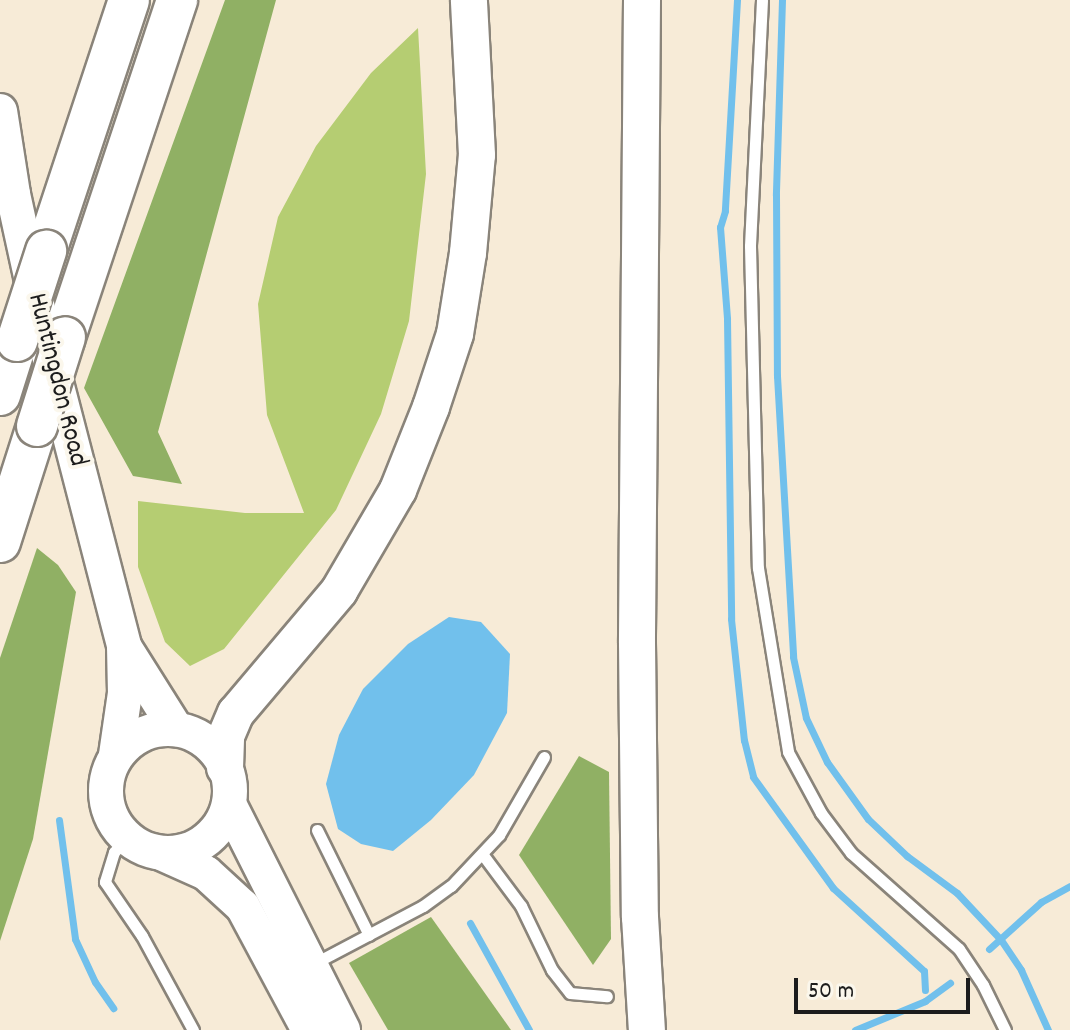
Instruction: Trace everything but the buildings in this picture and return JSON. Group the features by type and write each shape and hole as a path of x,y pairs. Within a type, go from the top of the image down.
{"highway":[{"path":"0,395 129,0"},
{"path":"0,542 177,0"},
{"path":"225,768 226,736 236,713 339,591 398,490 431,407 455,334 468,253 477,155 469,0"},
{"path":"642,0 637,643 640,917 647,1030"}],"main road":[{"name":"Huntingdon Road","path":"0,111 44,336 124,646 125,693 116,755"},
{"name":"Huntingdon Road","path":"124,646 176,729"},
{"path":"309,1030 243,907 206,873 143,848 127,838 111,816 106,797 107,775 116,755 141,735 176,729 206,742 225,768 229,804 343,1030"},
{"path":"161,853 188,850 206,840 221,824 229,804"}],"lane":[{"path":"762,0 750,246 758,568 788,752 821,813 851,853 959,949 983,985 1005,1030"},
{"path":"311,965 446,890 483,855 517,808 544,757"},
{"path":"317,830 369,935"},
{"path":"127,838 114,852 105,882 142,936 193,1030"},
{"path":"483,855 521,906 552,970 570,993 607,996"}],"green space":[{"path":"225,0 276,0 158,432 182,484 133,476 84,388"},
{"path":"418,28 426,174 409,321 381,414 336,510 224,649 190,666 165,642 138,567 138,501 245,513 304,513 267,415 258,304 278,217 316,146 371,73"},
{"path":"37,548 58,565 76,592 33,839 0,941 0,658"},
{"path":"579,756 609,772 611,939 593,965 519,855"},
{"path":"431,917 511,1030 388,1030 349,963"}],"water":[{"path":"449,617 481,622 510,654 507,713 474,775 431,820 393,851 361,844 338,829 326,784 339,735 363,689 408,644"}],"waterway":[{"path":"737,0 725,211 720,227 727,319 731,619 744,740 753,777 833,888 924,971 925,990"},
{"path":"782,0 776,195 777,376 793,657 806,718 827,762 868,819 907,856 957,893 1001,940 1021,970 1048,1030"},
{"path":"59,820 75,939 95,982 113,1008"},
{"path":"989,949 1041,902 1070,886"},
{"path":"470,923 529,1030"},
{"path":"855,1030 925,1001 950,983"}]}
